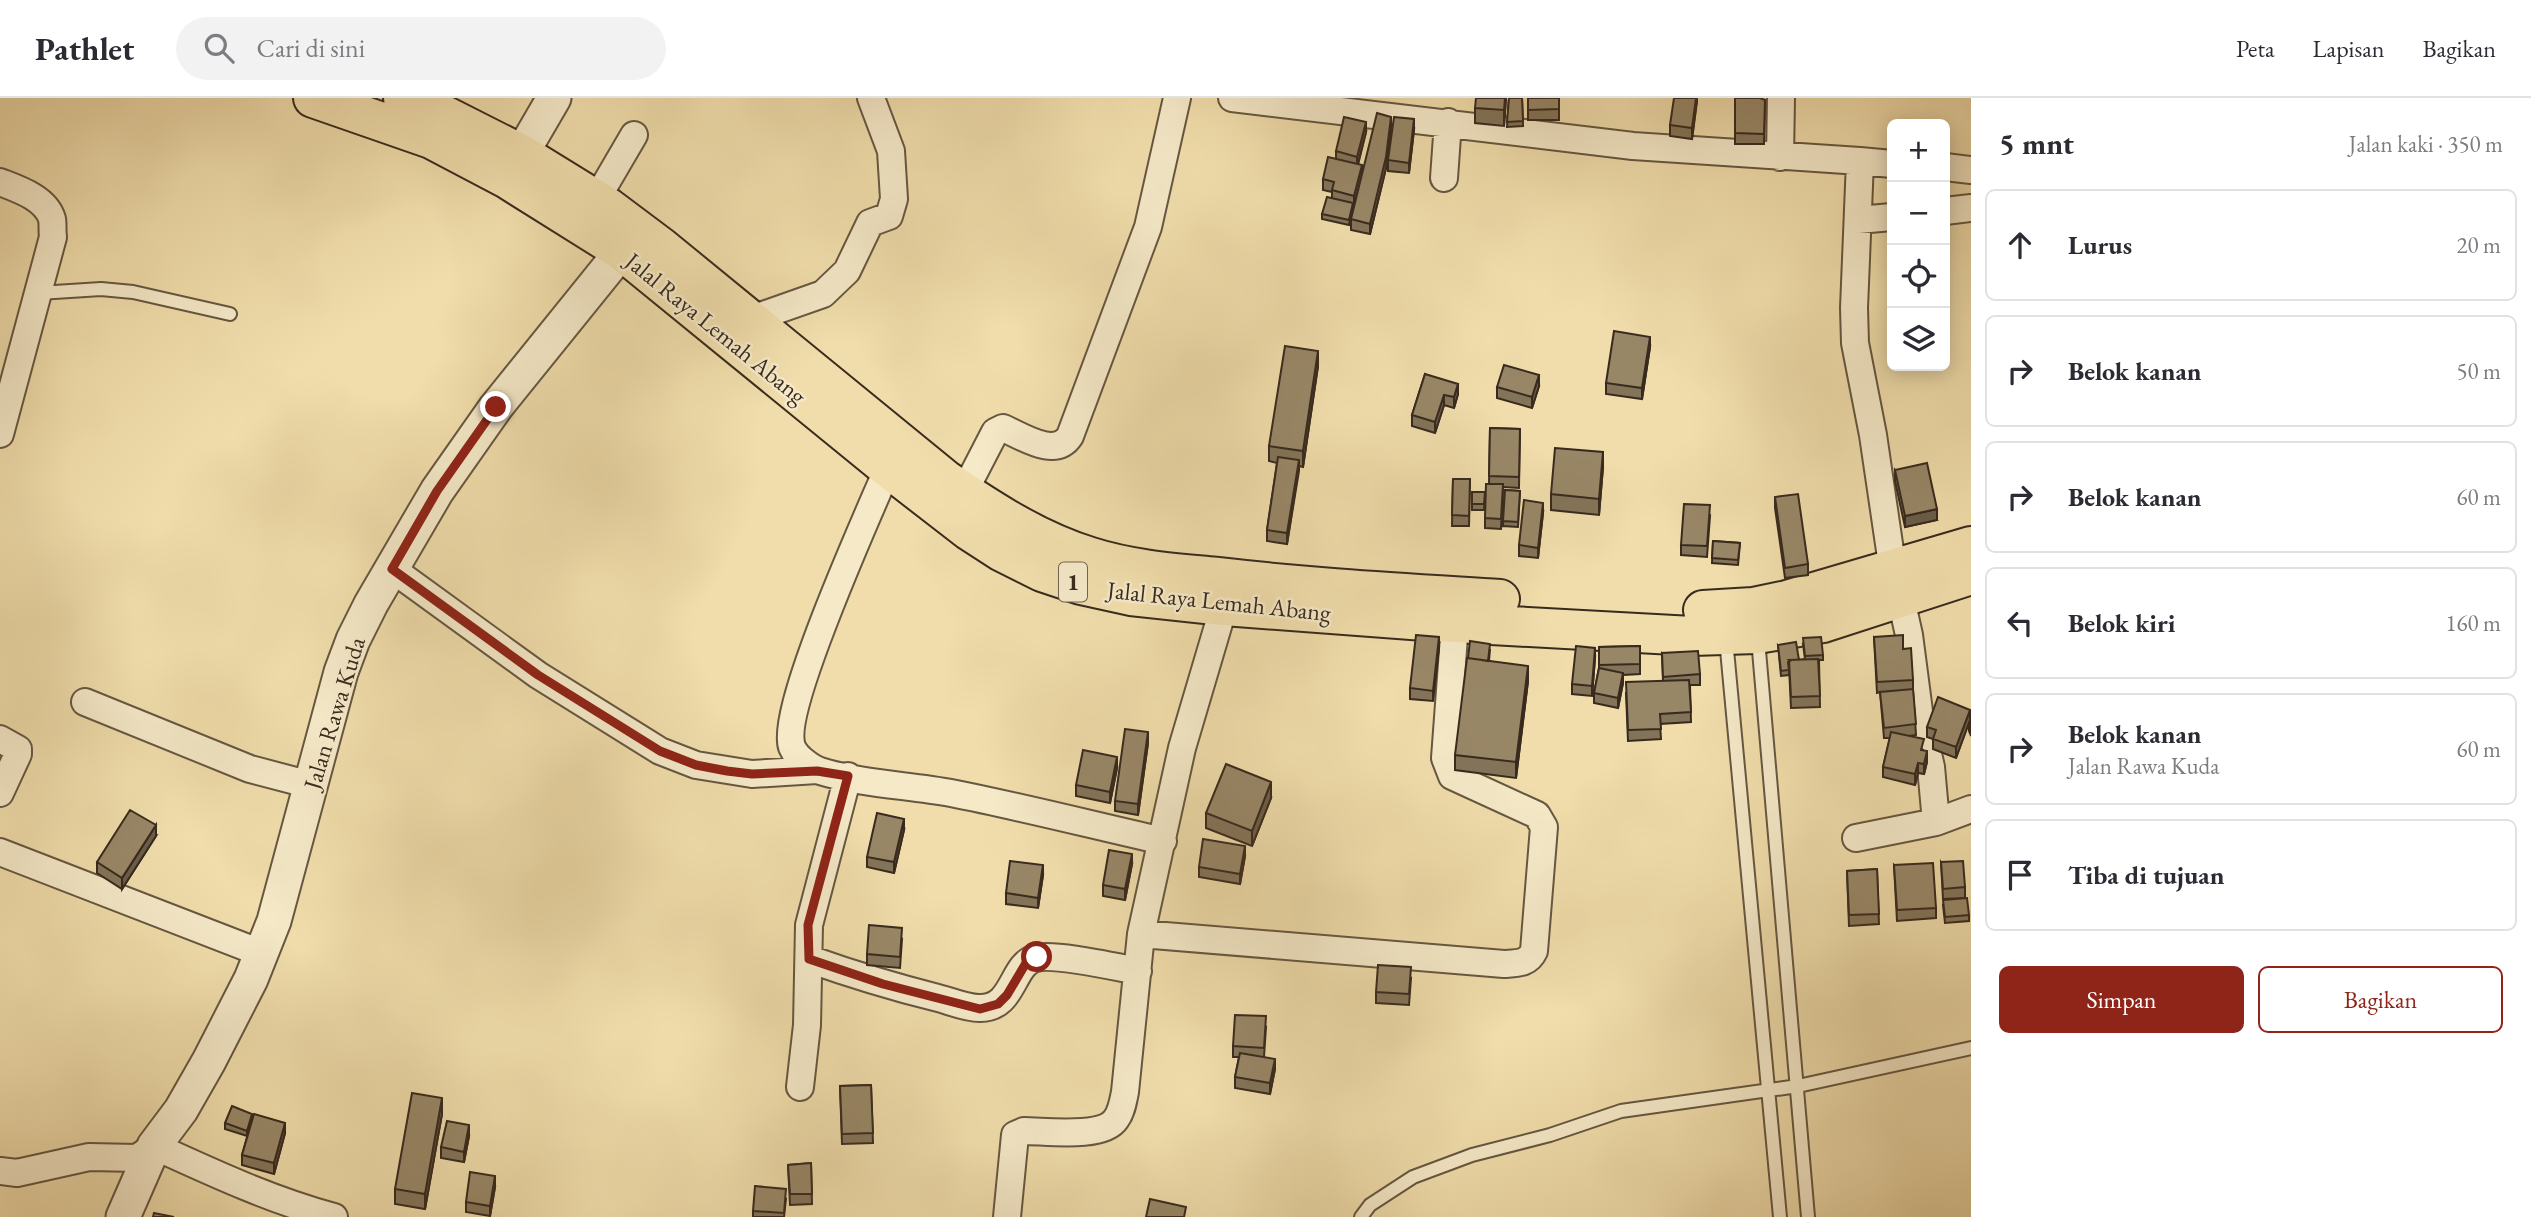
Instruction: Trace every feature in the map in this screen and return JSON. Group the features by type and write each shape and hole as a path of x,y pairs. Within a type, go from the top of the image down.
{"highway":[{"name":"Jalal Raya Lemah Abang","path":"313,98 515,167 596,200 661,247 946,480 995,513 1046,541 1093,558 1151,570 1300,586 1690,610 1740,621"},
{"name":"Jalal Raya Lemah Abang","path":"403,98 444,115 515,167 968,530 1002,552 1042,572 1081,585 1131,596 1224,606 1636,634 1740,621 1897,585 1971,575"},
{"name":"Jalal Raya Lemah Abang","path":"1897,585 1971,547"}],"street":[{"path":"515,167 554,98"},
{"path":"749,320 823,294 847,271 870,223 889,216 894,199 891,151 871,98"},
{"path":"964,492 995,432 1003,428 1050,447 1060,446 1070,436 1148,227 1177,98"},
{"path":"1232,98 1364,106 1448,122 1633,146 1887,164"},
{"path":"1780,157 1781,98"},
{"path":"1444,178 1448,122"},
{"path":"596,200 634,135"},
{"path":"1860,161 1855,344 1873,435 1897,585 1909,635 1920,719 1931,767 1936,822"},
{"path":"1950,168 1971,170"},
{"path":"0,182 31,195 52,217 53,237 0,434"},
{"path":"1950,210 1971,208"},
{"path":"1858,220 1887,217"},
{"name":"Jalan Rawa Kuda","path":"123,1217 154,1146 181,1110 251,979 274,921 345,661 371,604 437,491 496,407 622,251"},
{"path":"817,771 793,750 791,736 794,710 833,600 888,468"},
{"path":"392,569 538,675 660,751 696,765 740,772 773,774 817,771 848,776 948,793 1163,841"},
{"path":"1007,1217 1015,1135 1024,1131 1093,1132 1115,1121 1125,1092 1141,934 1182,748 1224,606"},
{"path":"1141,934 1504,964 1523,962 1531,957 1534,951 1544,827 1537,815 1452,776 1447,767 1446,725 1455,623"},
{"path":"85,702 250,769 311,785"},
{"path":"0,739 19,749 0,793"},
{"path":"800,1087 807,1026 808,925 848,776"},
{"path":"1856,838 1936,822 1971,809"},
{"path":"0,852 261,953"},
{"path":"809,959 883,984 980,1009 998,1004 1007,995 1026,963 1037,957 1138,971"},
{"path":"0,1171 17,1173 89,1157 137,1158 154,1146 236,1184 334,1217"}],"lane":[{"path":"38,293 101,289 123,291 230,314"},
{"path":"1740,621 1798,1086 1808,1217"},
{"path":"1740,621 1768,1089 1780,1217"},
{"path":"1362,1217 1370,1205 1413,1177 1472,1155 1550,1135 1621,1111 1798,1086 1971,1048"}],"building":[{"path":"1476,98 1505,98 1504,110 1475,108"},
{"path":"1509,98 1522,98 1523,121 1507,122"},
{"path":"1528,98 1559,98 1559,109 1528,110"},
{"path":"1674,98 1696,98 1692,128 1670,125"},
{"path":"1735,98 1765,100 1764,134 1735,133"},
{"path":"1377,113 1391,117 1386,157 1370,224 1351,219"},
{"path":"1344,117 1366,122 1357,157 1336,151"},
{"path":"1394,117 1414,119 1409,163 1388,160"},
{"path":"1328,157 1362,165 1354,196 1332,190 1334,182 1323,179"},
{"path":"1327,197 1353,203 1349,220 1322,214"},
{"path":"1614,331 1650,337 1642,388 1606,383"},
{"path":"1285,346 1318,351 1303,451 1269,446"},
{"path":"1504,365 1539,375 1532,397 1497,387"},
{"path":"1425,374 1458,384 1454,397 1444,395 1435,422 1412,415"},
{"path":"1490,428 1520,429 1519,477 1489,476"},
{"path":"1555,448 1603,452 1599,499 1551,494"},
{"path":"1278,457 1299,460 1287,533 1267,530"},
{"path":"1927,463 1937,509 1905,516 1895,470"},
{"path":"1453,479 1470,479 1469,516 1452,515"},
{"path":"1486,484 1503,484 1501,519 1485,518"},
{"path":"1505,490 1520,491 1518,522 1503,521"},
{"path":"1472,492 1485,492 1484,504 1472,504"},
{"path":"1798,494 1808,564 1785,568 1775,497"},
{"path":"1524,500 1543,503 1538,548 1519,545"},
{"path":"1684,504 1710,505 1707,546 1681,545"},
{"path":"1713,541 1740,543 1738,560 1712,558"},
{"path":"1416,635 1439,637 1433,691 1410,688"},
{"path":"1903,635 1903,649 1911,648 1913,680 1877,682 1874,637"},
{"path":"1821,637 1823,655 1805,656 1803,638"},
{"path":"1470,641 1490,644 1488,661 1468,658"},
{"path":"1796,642 1799,660 1789,660 1789,670 1781,671 1778,645"},
{"path":"1576,646 1595,648 1592,686 1572,684"},
{"path":"1640,646 1640,664 1599,665 1599,647"},
{"path":"1698,651 1700,674 1663,677 1662,653"},
{"path":"1467,658 1528,666 1516,762 1455,755"},
{"path":"1818,659 1820,696 1791,697 1789,660"},
{"path":"1599,668 1623,673 1618,698 1594,693"},
{"path":"1689,680 1691,712 1660,714 1661,729 1628,730 1626,682"},
{"path":"1913,689 1916,724 1884,728 1880,692"},
{"path":"1938,697 1970,710 1956,747 1933,739 1936,730 1927,727"},
{"path":"1125,729 1148,732 1138,804 1115,801"},
{"path":"1891,732 1924,739 1921,750 1927,751 1924,764 1918,763 1915,774 1883,767"},
{"path":"1083,750 1117,757 1110,792 1076,785"},
{"path":"1226,764 1271,782 1252,831 1206,813"},
{"path":"130,810 156,825 122,878 97,862"},
{"path":"877,813 904,819 894,862 867,857"},
{"path":"1203,839 1245,846 1240,874 1199,867"},
{"path":"1109,850 1132,854 1125,889 1103,885"},
{"path":"1010,861 1043,865 1038,898 1006,893"},
{"path":"1963,861 1965,887 1943,889 1941,862"},
{"path":"1933,863 1936,908 1897,910 1894,865"},
{"path":"1877,869 1879,914 1849,915 1847,871"},
{"path":"1967,898 1969,915 1945,917 1943,900"},
{"path":"869,925 902,928 900,957 867,954"},
{"path":"1378,965 1411,967 1409,994 1376,992"},
{"path":"1235,1015 1266,1016 1264,1048 1233,1046"},
{"path":"1240,1053 1275,1059 1270,1083 1235,1077"},
{"path":"871,1085 873,1133 842,1134 840,1086"},
{"path":"412,1093 442,1098 425,1194 395,1189"},
{"path":"232,1106 252,1114 247,1131 225,1123"},
{"path":"254,1114 285,1123 274,1163 242,1155"},
{"path":"447,1121 469,1125 464,1152 441,1147"},
{"path":"811,1163 812,1194 790,1194 788,1165"},
{"path":"470,1172 495,1176 490,1206 466,1202"},
{"path":"755,1186 786,1189 784,1213 753,1211"},
{"path":"1150,1199 1186,1207 1184,1217 1146,1217"},
{"path":"154,1213 174,1217 153,1217"}],"route":[{"path":"496,407 437,491 392,569 538,675 677,759 696,765 752,774 817,771 848,776 808,925 809,959 883,984 980,1009 998,1004 1007,995 1026,963 1037,957"}]}
